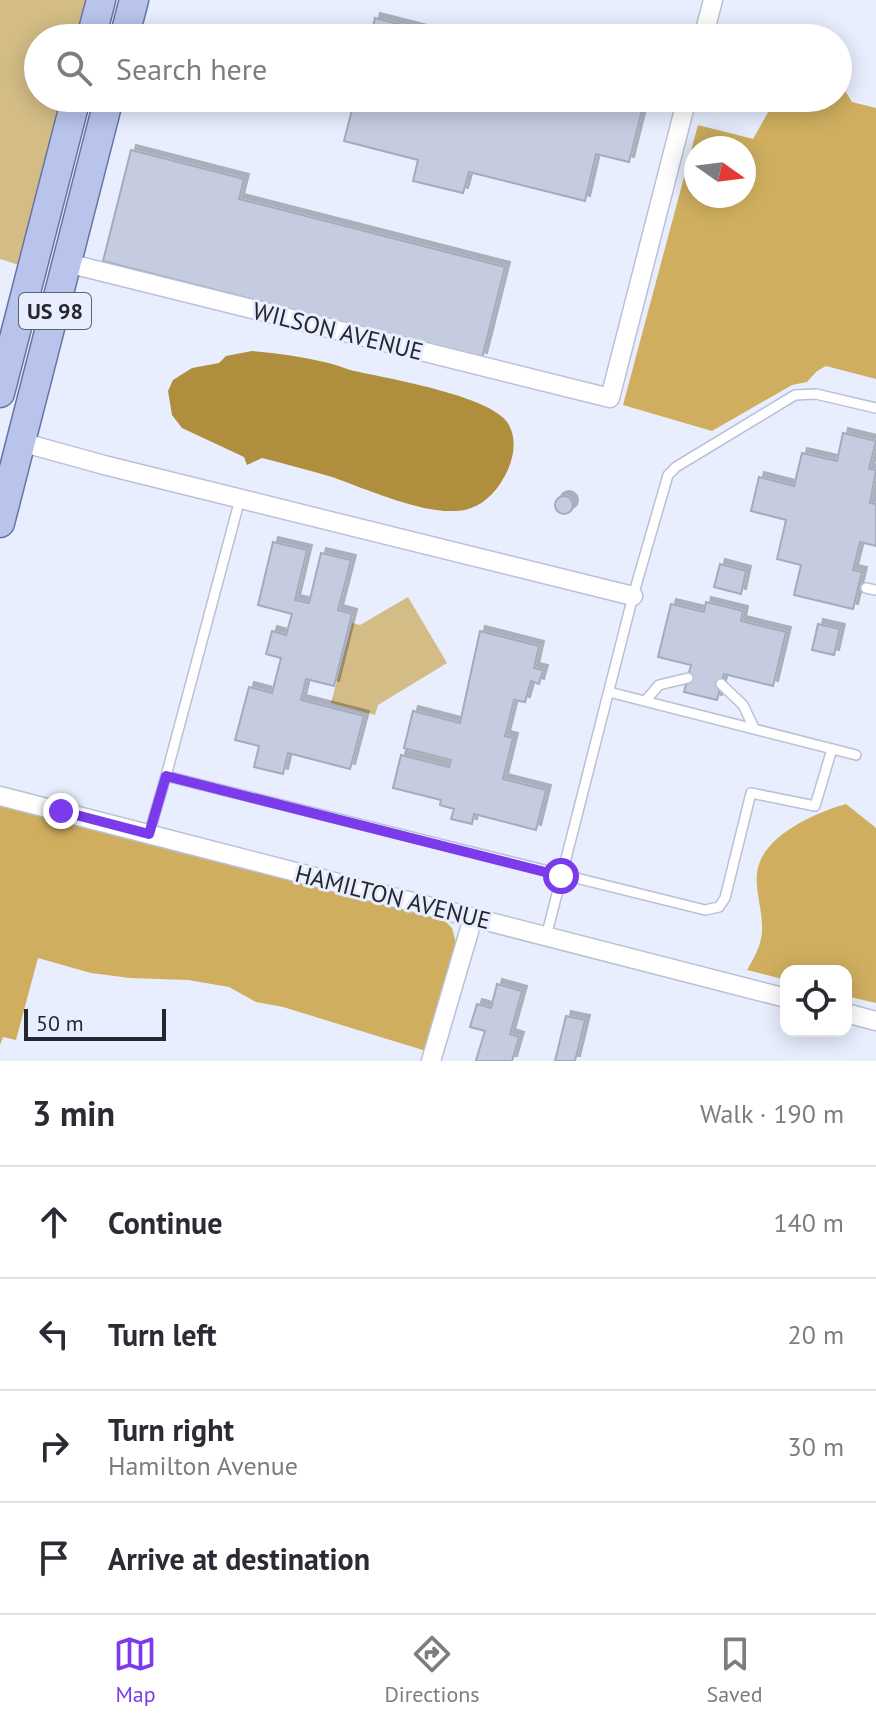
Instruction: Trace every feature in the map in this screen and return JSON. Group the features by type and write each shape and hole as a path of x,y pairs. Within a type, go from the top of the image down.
{"main road":[{"path":"95,24 101,0"},
{"path":"128,24 134,0"},
{"name":"US 98","path":"0,393 72,112"},
{"name":"US 98","path":"0,523 11,439 30,406 105,112"},
{"path":"35,254 67,263"},
{"path":"0,399 30,406"}],"street":[{"path":"707,24 713,0"},
{"name":"WILSON AVENUE","path":"67,263 610,398 683,112"},
{"path":"11,439 633,596"},
{"name":"HAMILTON AVENUE","path":"0,796 780,996"},
{"path":"431,1061 473,918"},
{"path":"852,1015 876,1021"}],"lane":[{"path":"546,937 633,596 668,475 676,467 795,395 816,394 876,408"},
{"path":"149,834 240,499"},
{"path":"646,700 659,685 688,678"},
{"path":"721,684 743,705 754,728"},
{"path":"609,692 856,755"},
{"path":"166,776 705,910 719,907 725,898 751,793 815,806 832,749"}],"shaded area":[{"path":"0,0 87,0 81,24 24,24 24,112 58,112 19,265 0,259"},
{"path":"852,102 876,108 876,379 826,366 807,382 792,385 712,431 623,405 684,177 684,208 756,208 755,136 768,112 852,112"},
{"path":"698,125 741,136 695,136"},
{"path":"252,351 328,363 481,404 497,413 511,429 513,451 507,473 494,492 477,506 441,511 262,458 247,465 244,457 182,428 172,415 168,391 173,380 192,368 219,363 226,356"},
{"path":"408,597 447,663 378,705 375,715 331,703 352,623 360,625"},
{"path":"846,804 876,828 876,1003 852,997 852,965 780,965 780,978 747,970 762,935 757,880 761,860 779,837 820,813"},
{"path":"0,805 444,920 452,928 456,943 426,1051 283,1007 256,1002 229,987 188,980 91,973 38,958 16,1040 3,1037 0,1045"}],"building":[{"path":"375,18 399,24 374,24"},
{"path":"351,112 642,112 629,162 596,154 585,201 469,172 463,193 413,181 418,160 344,141"},
{"path":"131,150 244,179 239,199 505,267 482,358 103,261"},
{"path":"843,433 876,441 869,469 876,470 870,503 876,504 876,546 860,542 853,570 862,572 853,609 794,595 801,565 777,559 786,520 751,511 759,477 794,486 802,453 837,461"},
{"path":"564,496 573,505 564,514 555,505"},
{"path":"273,542 307,550 295,600 309,603 321,553 351,560 338,610 352,614 334,686 306,679 301,700 364,716 350,769 288,753 283,774 254,767 259,746 235,740 249,687 272,693 281,658 266,654 272,631 286,635 292,614 258,605"},
{"path":"720,564 746,571 741,594 714,587"},
{"path":"706,602 743,611 741,621 786,632 773,686 724,674 717,700 684,692 691,665 658,657 671,604 704,612"},
{"path":"818,624 840,629 834,655 812,650"},
{"path":"480,631 539,646 534,668 543,670 539,684 531,681 525,702 514,700 505,736 513,738 503,779 546,790 536,830 474,814 472,824 451,819 454,809 440,805 441,800 393,788 401,755 449,767 451,760 404,748 413,711 460,723"},
{"path":"497,984 522,991 510,1034 519,1037 512,1061 478,1061 485,1031 470,1027 477,1004 491,1008"},
{"path":"566,1016 585,1020 575,1061 555,1061"}],"route":[{"path":"61,811 149,834 166,776 561,876"}]}
